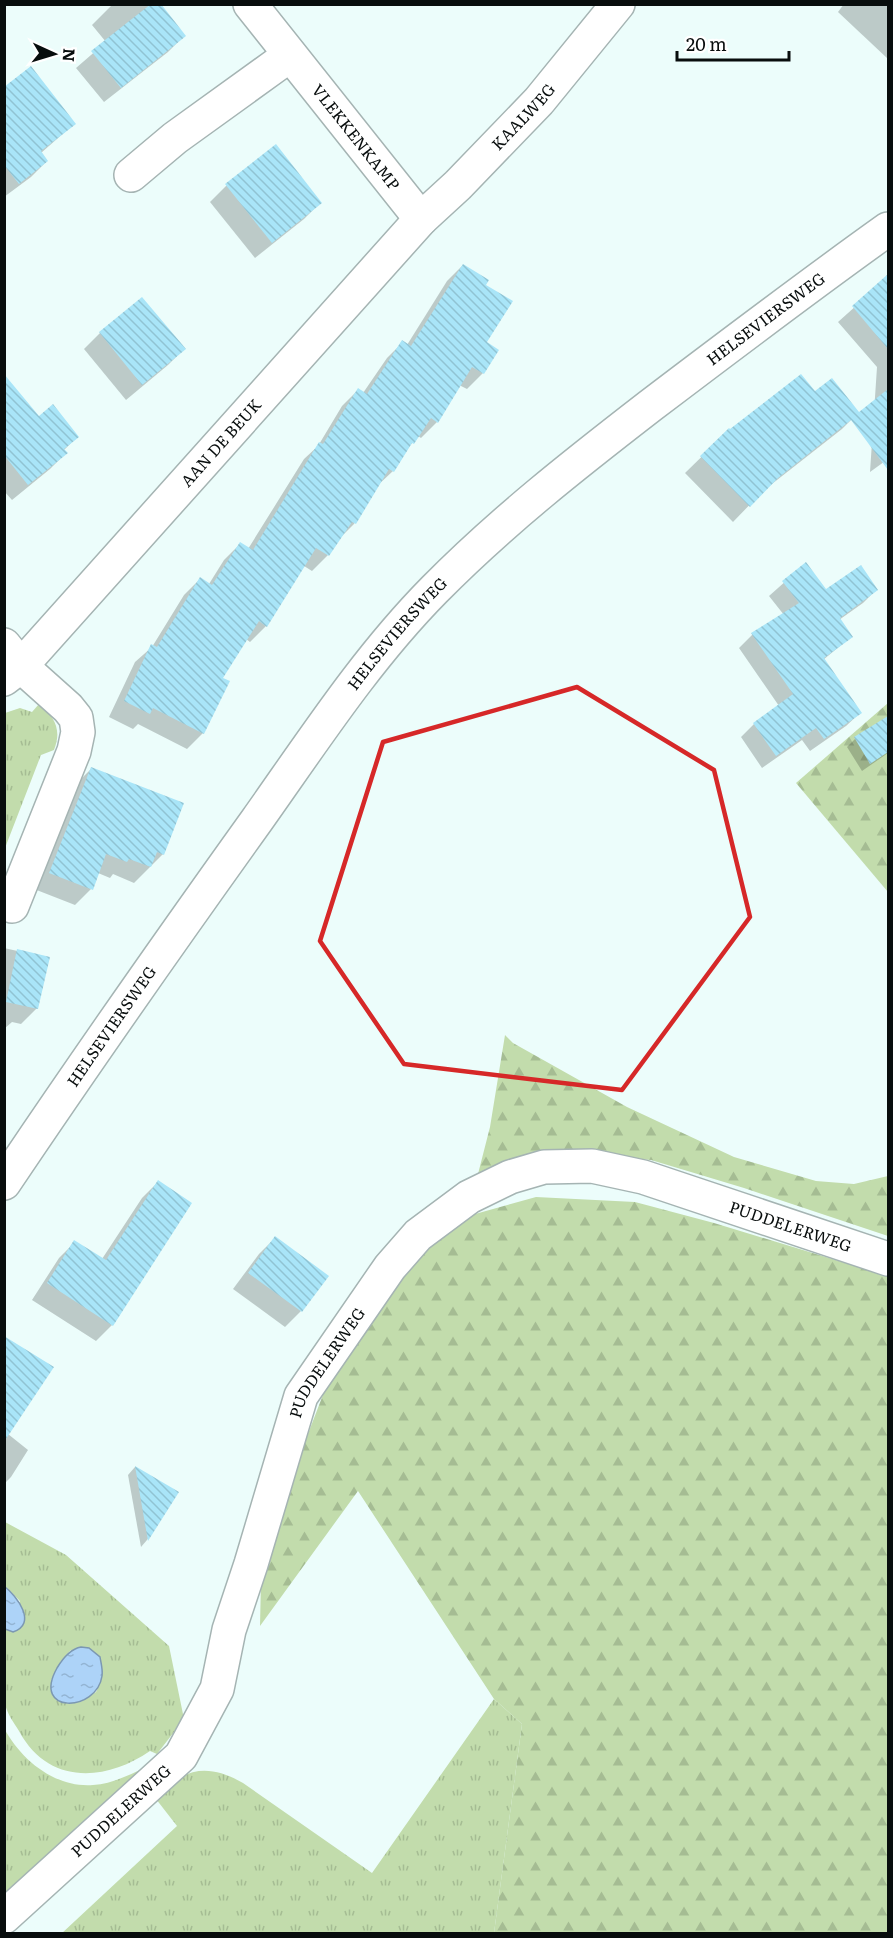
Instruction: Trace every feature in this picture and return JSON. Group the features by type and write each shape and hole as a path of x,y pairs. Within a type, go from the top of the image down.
{"street":[{"name":"VLEKKENKAMP","path":"250,4 421,219"},
{"name":"KAALWEG","path":"421,219 458,185 539,101 618,4"},
{"path":"131,175 175,138 290,55"},
{"name":"AAN DE BEUK","path":"12,906 74,751 78,732 76,718 69,708 10,663 421,219"},
{"name":"HELSEVIERSWEG","path":"4,1183 169,943 351,688 432,592 491,534 551,482 888,229"},
{"name":"PUDDELERWEG","path":"4,1917 181,1755 217,1689 229,1630 301,1396 390,1267 418,1235 469,1197 510,1177 544,1167 592,1166 643,1177 888,1259"}],"highlighted area":[{"path":"577,687 714,770 750,917 622,1090 404,1064 320,941 383,742"}],"green space":[{"path":"888,703 888,892 796,783"},
{"path":"39,704 56,724 56,743 54,750 41,755 5,848 5,713 20,708 32,712"},
{"path":"505,1035 513,1043 627,1107 734,1157 816,1181 854,1184 888,1176 888,1236 651,1160 568,1154 505,1163 478,1174 490,1127"},
{"path":"536,1197 635,1202 714,1223 888,1276 888,1933 494,1933 522,1724 494,1699 358,1491 260,1626 261,1581 291,1478 331,1374 389,1290 420,1254 468,1216"},
{"path":"5,1522 66,1555 169,1646 184,1719 157,1754 150,1751 115,1769 96,1773 78,1773 61,1769 45,1761 31,1749 10,1717 5,1703 4,1629 13,1632 20,1601 5,1586","holes":["71,1650 101,1681 96,1692 80,1702 51,1681 61,1661"]},
{"path":"494,1699 522,1724 494,1933 61,1934 177,1826 156,1799 178,1779 197,1771 221,1773 243,1783 372,1873"},
{"path":"4,1728 11,1740 30,1761 41,1770 65,1782 79,1785 107,1783 146,1767 4,1901"}],"water":[{"path":"4,1586 19,1603 25,1617 20,1628 13,1632 5,1629"},
{"path":"81,1647 89,1648 100,1657 102,1676 98,1688 89,1697 79,1702 58,1701 52,1694 51,1683 57,1668 67,1654"}],"building":[{"path":"151,4 161,4 186,36 121,88 91,51"},
{"path":"31,66 76,124 41,151 48,161 19,184 4,165 4,87"},
{"path":"276,144 322,203 272,243 225,184"},
{"path":"463,264 489,280 486,285 513,301 487,342 499,350 484,374 472,367 438,423 431,418 394,472 389,469 356,524 352,522 329,556 316,548 267,627 259,621 223,678 230,681 204,734 153,708 150,714 124,701 151,644 157,647 200,577 212,585 240,542 253,550 319,442 323,444 358,388 367,394 402,340 411,346"},
{"path":"888,274 888,349 852,306"},
{"path":"142,297 186,349 142,385 99,332"},
{"path":"4,374 39,416 53,404 79,437 64,449 68,453 28,485 4,455"},
{"path":"801,374 815,391 832,378 859,412 888,389 888,470 851,420 778,478 750,507 700,456 729,428"},
{"path":"806,562 826,589 861,565 878,590 840,618 853,637 824,658 862,713 824,739 816,728 776,756 753,723 793,694 751,633 799,603 782,581"},
{"path":"888,716 888,752 870,764 854,737"},
{"path":"91,767 184,803 164,855 157,852 151,867 129,859 127,862 106,854 93,890 49,873"},
{"path":"17,949 50,957 38,1009 6,1002"},
{"path":"158,1180 192,1203 113,1326 47,1283 74,1240 106,1260"},
{"path":"275,1236 329,1276 302,1312 248,1273"},
{"path":"4,1336 54,1367 4,1442"},
{"path":"135,1466 179,1492 148,1541"}]}
